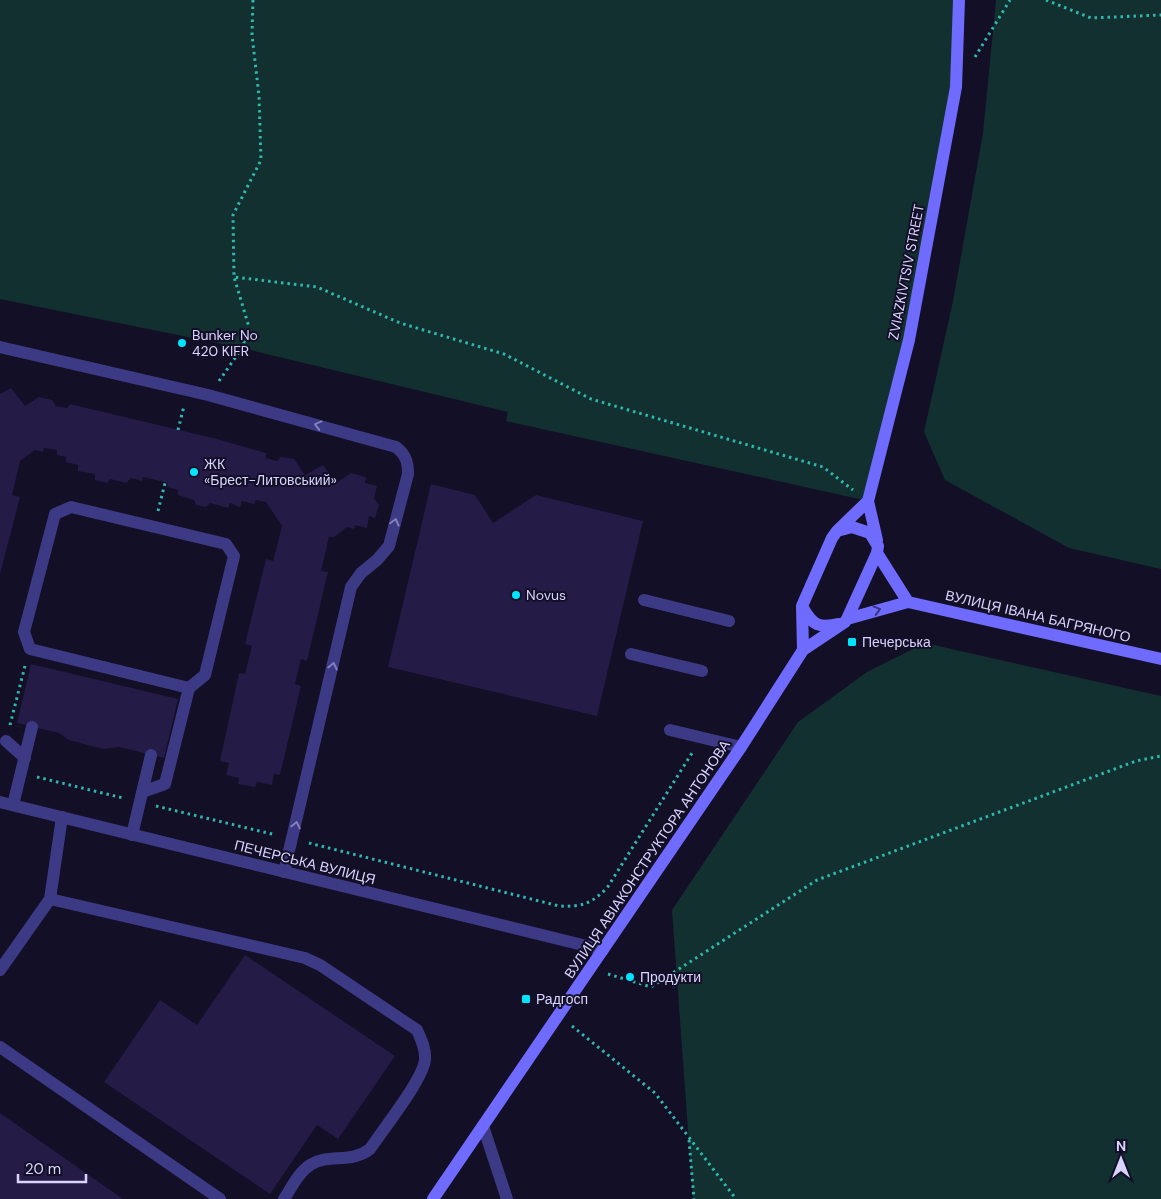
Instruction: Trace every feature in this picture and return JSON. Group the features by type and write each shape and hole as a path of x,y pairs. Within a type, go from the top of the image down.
{"main road":[{"name":"ZVIAZKIVTSIV STREET","path":"877,549 868,501 909,340 956,87 959,0"},
{"path":"803,650 802,606 832,538 868,501"},
{"path":"837,531 852,527 870,532 877,549 908,602"},
{"path":"802,606 811,622 825,627 846,620 877,549"},
{"name":"ВУЛИЦЯ ІВАНА БАГРЯНОГО","path":"846,620 908,602 1161,659"},
{"name":"ВУЛИЦЯ АВІАКОНСТРУКТОРА АНТОНОВА","path":"433,1199 741,747 803,650 846,620"}],"street":[{"path":"0,347 208,395 396,446 404,453 408,463 408,474 389,546 361,574 351,587 284,872"},
{"path":"141,797 165,784 189,688 205,675 234,556 226,544 154,526 71,507 55,514 24,632 30,649 189,688"},
{"path":"644,600 729,621"},
{"path":"631,654 702,671"},
{"path":"13,805 32,726"},
{"path":"670,730 741,747"},
{"path":"6,740 25,758"},
{"path":"132,835 151,755"},
{"name":"ПЕЧЕРСЬКА ВУЛИЦЯ","path":"0,802 603,950"},
{"path":"0,970 50,899 62,818"},
{"path":"50,899 305,958 320,965 417,1030 423,1043 425,1058 421,1074 370,1149 363,1155 325,1160 312,1164 302,1172 284,1199"},
{"path":"0,1047 220,1199"},
{"path":"483,1126 506,1199"}],"path":[{"path":"208,395 242,348 249,327 234,277 233,215 261,160 259,96 252,35 253,0"},
{"path":"956,87 1010,0"},
{"path":"1046,0 1091,18 1161,15"},
{"path":"234,277 317,287 400,323 504,354 591,399 823,467 868,501"},
{"path":"178,430 188,391"},
{"path":"154,526 165,482"},
{"path":"6,740 30,649"},
{"path":"21,773 141,797 293,839 559,906 575,907 594,901 607,888 702,738"},
{"path":"590,969 651,987 817,880 1136,761 1161,756"},
{"path":"559,1016 655,1093 736,1199"},
{"path":"689,1138 694,1199"}],"green space":[{"path":"0,0 959,0 956,87 909,340 868,501 506,421 508,412 242,348 0,299"},
{"path":"996,0 1161,0 1161,569 1069,548 945,480 924,432 953,301 983,133"},
{"path":"925,643 1161,696 1161,1199 693,1199 672,910 798,722 867,672"}],"building":[{"name":"ЖК «Брест-Литовський»","path":"11,388 25,406 39,397 52,400 56,406 67,408 70,404 217,439 266,453 266,458 277,461 281,457 294,459 305,475 323,465 336,483 351,473 366,477 365,483 377,486 374,498 379,505 375,518 369,516 367,528 355,525 354,529 347,527 334,537 329,537 321,571 328,572 307,661 301,659 295,684 301,686 280,775 274,774 272,785 257,782 255,787 238,784 239,778 226,775 229,763 220,761 239,673 245,674 252,646 245,644 266,559 273,561 282,526 266,502 256,500 254,504 242,501 240,507 230,503 228,508 210,503 206,507 196,505 194,500 178,495 178,490 167,487 168,483 143,477 142,481 131,478 126,483 110,479 107,483 95,480 95,474 78,471 78,465 66,462 66,457 57,455 57,450 44,448 43,452 35,450 20,461 12,495 20,497 0,574 0,394"},
{"name":"Novus","path":"431,484 475,495 493,523 536,495 643,521 597,716 388,667"},
{"path":"31,664 178,699 164,758 119,747 103,749 69,740 59,733 17,723"},
{"path":"245,955 395,1056 338,1139 317,1125 270,1194 104,1082 160,1000 197,1025"},
{"path":"0,1113 123,1199 0,1199"}],"place":[{"name":"Bunker No 420 KIFR","path":"182,343"},
{"name":"ЖК «Брест-Литовський»","path":"194,472"},
{"name":"Novus","path":"516,595"},
{"name":"Печерська","path":"852,642"},
{"name":"Продукти","path":"630,977"},
{"name":"Радгосп","path":"526,999"}]}
